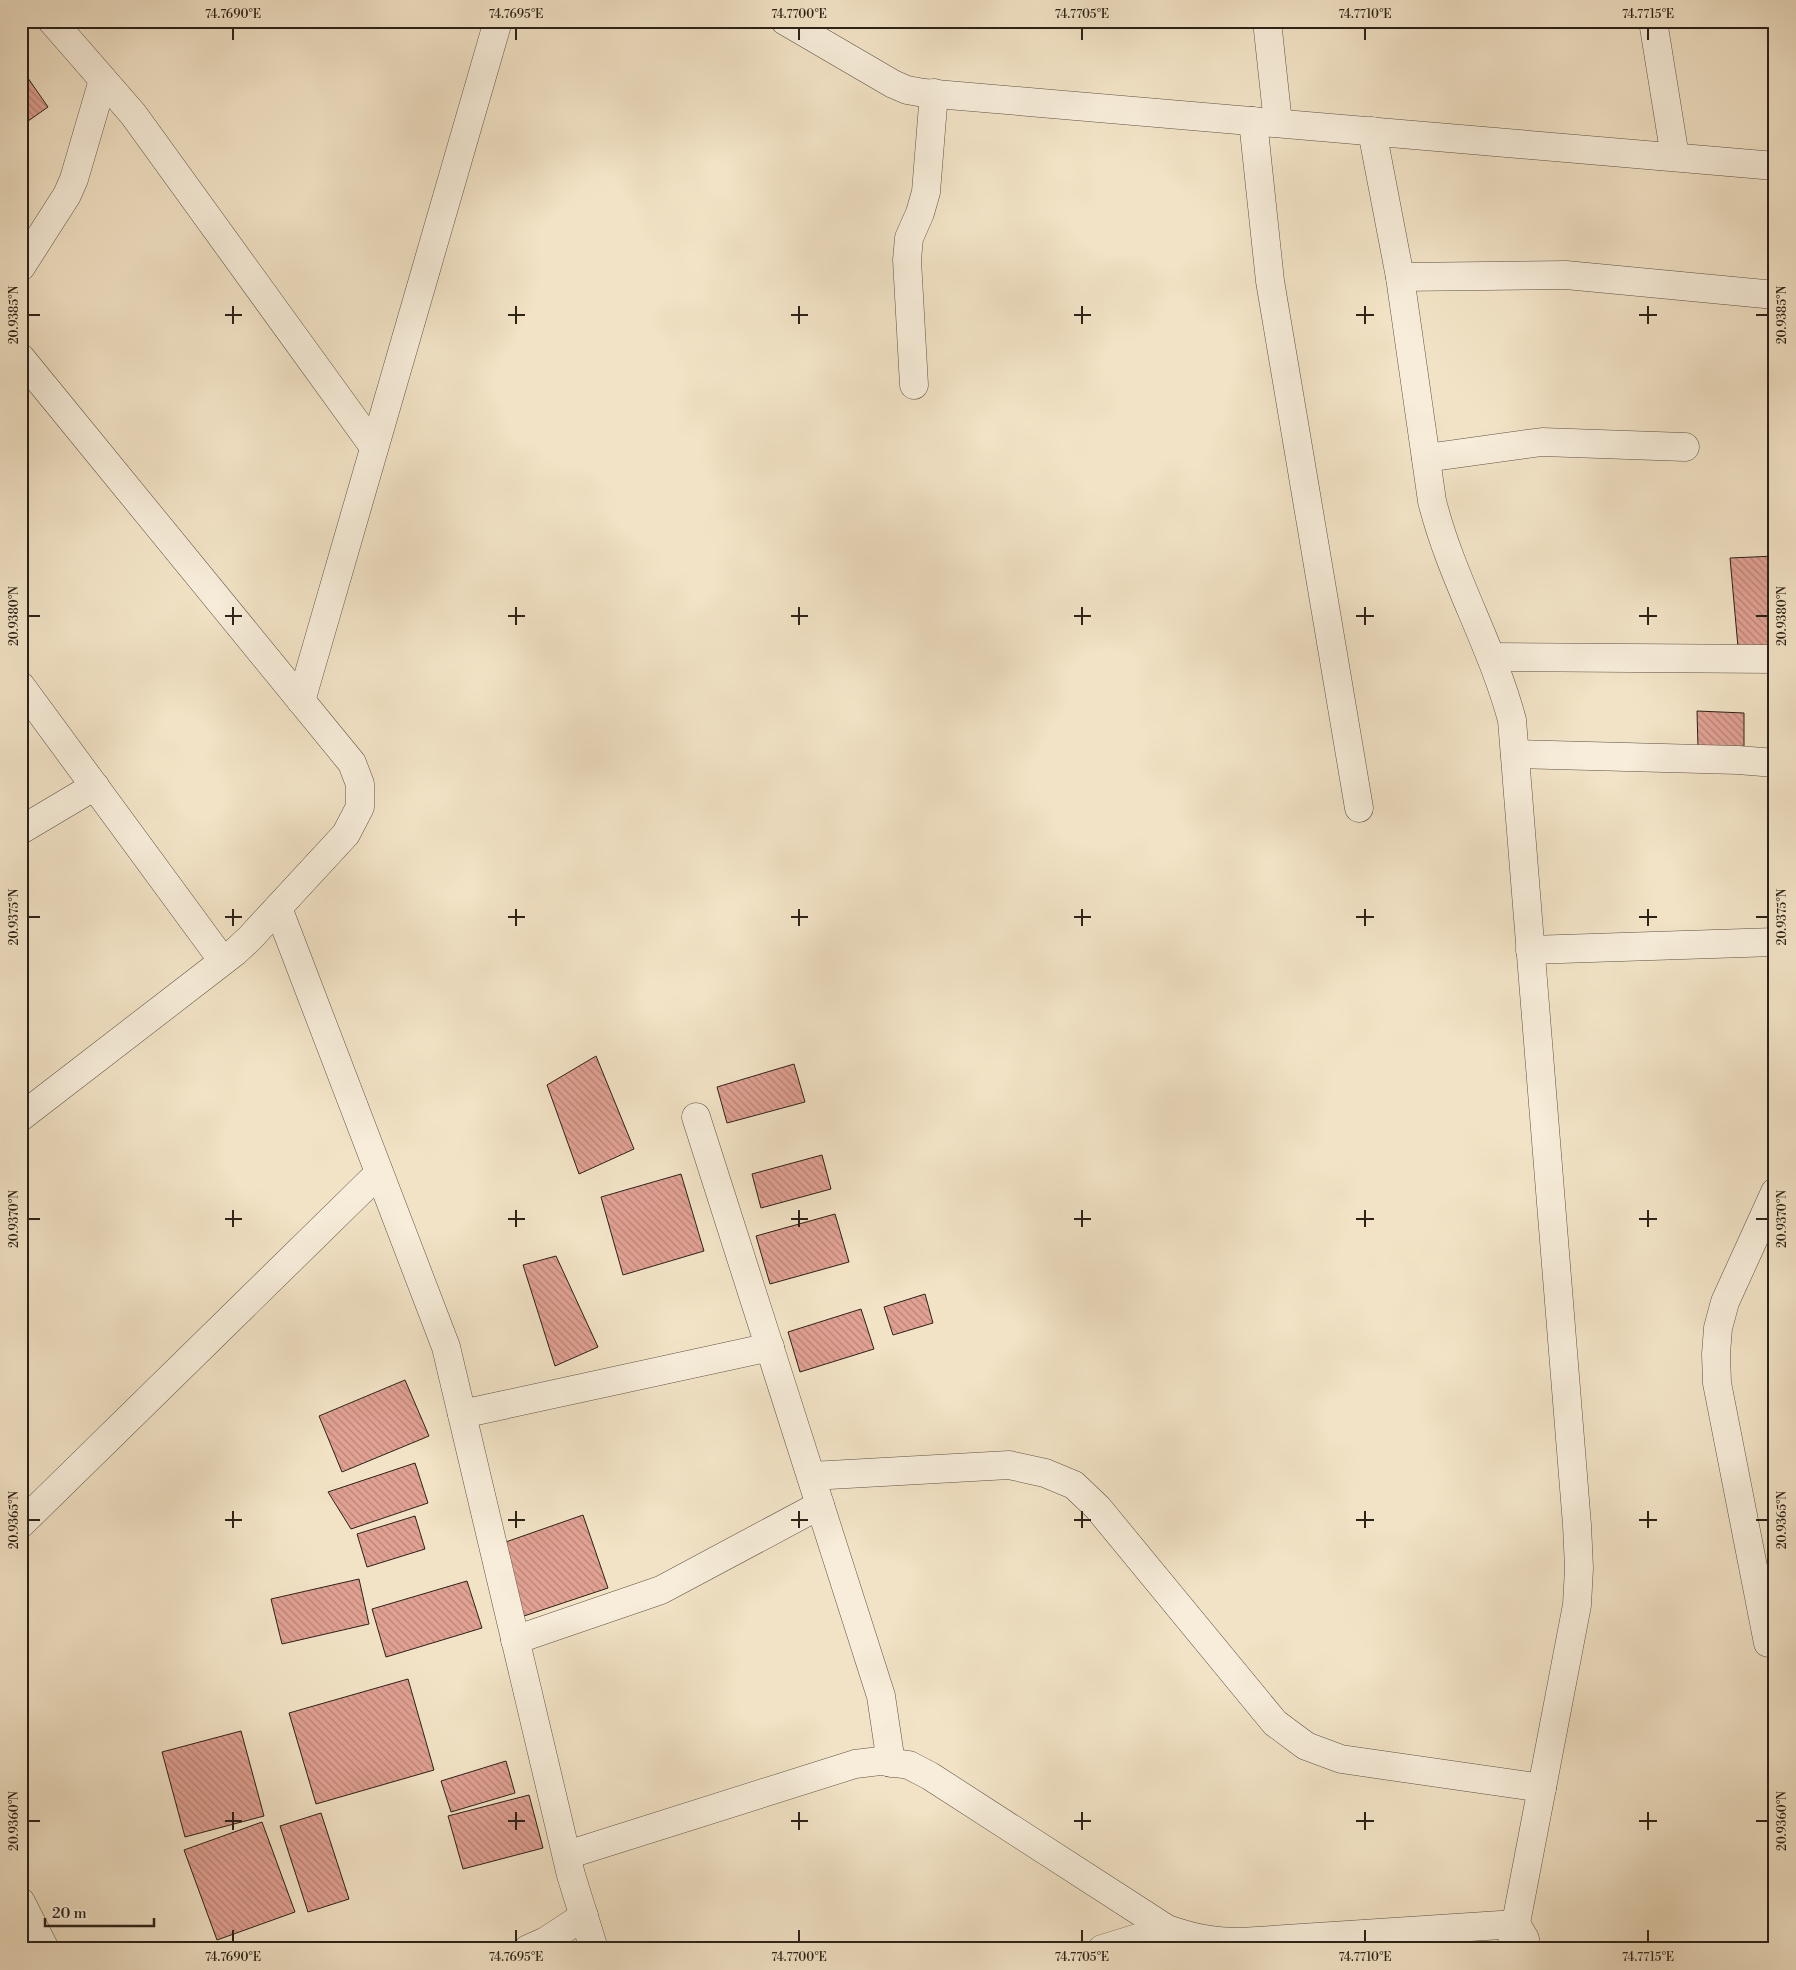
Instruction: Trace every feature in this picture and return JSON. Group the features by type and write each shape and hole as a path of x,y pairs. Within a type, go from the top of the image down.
{"street":[{"path":"52,21 138,121 374,447"},
{"path":"301,701 498,21"},
{"path":"785,21 893,84 907,90 1775,166"},
{"path":"1267,21 1265,122 1270,281 1359,808"},
{"path":"1653,21 1675,157"},
{"path":"21,267 74,179 103,80"},
{"path":"914,385 907,260 909,238 920,213 926,192 934,93"},
{"path":"1372,131 1400,277 1432,500 1439,528 1503,686 1512,720 1577,1525 1577,1605 1513,1937"},
{"path":"1400,277 1566,275 1775,294"},
{"path":"21,358 352,762 360,784 360,806 346,834 250,938 21,1117"},
{"path":"1426,458 1542,442 1685,447"},
{"path":"1491,657 1775,659"},
{"path":"21,686 223,961"},
{"path":"1515,754 1738,760 1775,763"},
{"path":"21,830 95,786"},
{"path":"278,908 446,1347 567,1855 594,1949"},
{"path":"1530,950 1775,942"},
{"path":"696,1117 881,1696 891,1763"},
{"path":"21,1524 380,1173"},
{"path":"1768,1643 1717,1383 1716,1354 1718,1328 1725,1302 1775,1192"},
{"path":"462,1414 770,1347"},
{"path":"811,1476 1009,1465 1045,1473 1074,1485 1098,1508 1275,1723 1306,1746 1342,1760 1542,1788"},
{"path":"515,1640 661,1590 820,1505"},
{"path":"567,1855 855,1764 880,1761 908,1766 930,1776 1167,1929 1197,1939 1217,1942 1241,1942 1513,1937 1531,1949"},
{"path":"21,1902 45,1949"},
{"path":"528,1949 546,1941 584,1916"},
{"path":"1102,1949 1167,1929"}],"building":[{"path":"21,68 48,107 21,126"},
{"path":"1775,556 1775,645 1738,647 1730,558"},
{"path":"1697,711 1744,713 1744,749 1698,748"},
{"path":"596,1056 634,1149 579,1174 547,1085"},
{"path":"794,1064 805,1102 727,1123 717,1087"},
{"path":"822,1155 831,1189 761,1208 752,1174"},
{"path":"681,1174 704,1251 623,1275 601,1197"},
{"path":"835,1214 849,1262 770,1284 756,1236"},
{"path":"556,1256 598,1347 555,1366 523,1265"},
{"path":"925,1294 933,1323 893,1335 884,1307"},
{"path":"861,1309 874,1349 800,1372 788,1332"},
{"path":"405,1380 429,1436 342,1472 319,1416"},
{"path":"415,1463 428,1503 351,1529 328,1492"},
{"path":"583,1515 608,1588 524,1616 500,1544"},
{"path":"415,1516 425,1549 367,1567 357,1534"},
{"path":"359,1579 369,1624 282,1644 271,1599"},
{"path":"467,1581 482,1628 386,1657 372,1609"},
{"path":"408,1679 434,1770 316,1804 289,1713"},
{"path":"241,1731 264,1816 185,1837 162,1752"},
{"path":"506,1761 515,1793 451,1812 441,1781"},
{"path":"529,1795 543,1848 463,1869 448,1816"},
{"path":"321,1813 349,1899 308,1912 280,1826"},
{"path":"262,1822 295,1912 217,1940 184,1850"}]}
